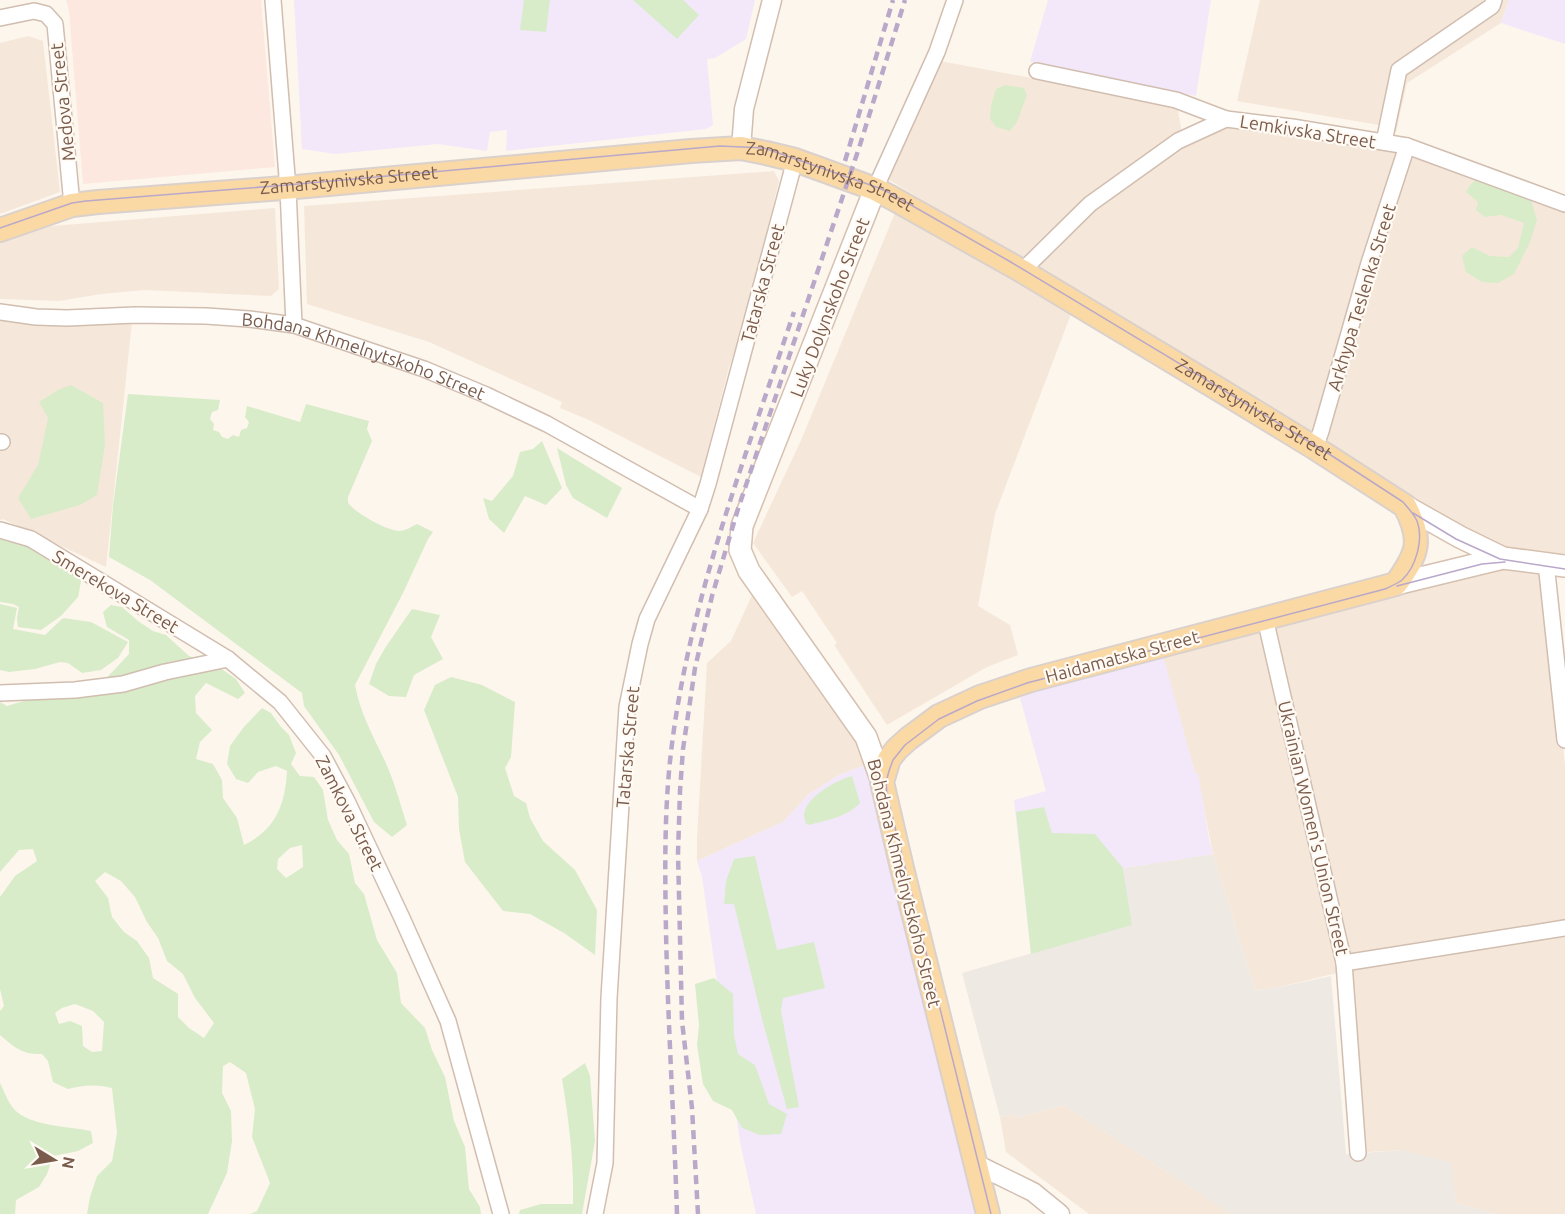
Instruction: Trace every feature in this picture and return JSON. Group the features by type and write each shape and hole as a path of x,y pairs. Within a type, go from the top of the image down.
{"main road":[{"name":"Zamarstynivska Street","path":"0,230 72,205 98,202 669,153 741,148 766,153 795,160 875,189 1022,271 1316,448 1405,506 1460,537 1503,558 1556,564"},
{"name":"Luky Dolynskoho Street","path":"740,550 742,526 875,189"},
{"path":"1396,584 1414,553 1417,535 1405,506"},
{"name":"Bohdana Khmelnytskoho Street","path":"740,550 749,571 866,737 882,782 988,1214"},
{"name":"Haidamatska Street","path":"882,782 889,759 908,739 939,716 980,697 1030,680 1503,558"}],"street":[{"path":"273,0 288,187 294,325"},
{"path":"741,148 744,109 772,0"},
{"name":"Luky Dolynskoho Street","path":"875,189 937,52 955,0"},
{"path":"1384,142 1399,70 1492,6 1494,0"},
{"name":"Medova Street","path":"0,18 34,12 46,14 55,24 72,205"},
{"path":"1037,71 1176,100 1226,119"},
{"name":"Lemkivska Street","path":"1022,271 1090,204 1178,141 1226,119 1292,127 1407,146 1565,204"},
{"name":"Arkhypa Teslenka Street","path":"1316,448 1369,263 1407,146"},
{"name":"Tatarska Street","path":"595,1214 605,1163 609,998 627,707 647,619 700,509 795,160"},
{"name":"Bohdana Khmelnytskoho Street","path":"0,312 67,318 135,315 206,316 294,325 424,369 486,395 547,424 700,509"},
{"name":"Smerekova Street","path":"0,530 31,539 228,660"},
{"path":"1556,564 1565,740"},
{"name":"Ukrainian Women's Union Street","path":"1265,618 1344,963 1565,928"},
{"path":"0,693 75,690 123,684 165,672 228,660"},
{"name":"Zamkova Street","path":"228,660 280,702 323,756 347,801 448,1021 501,1214"},
{"path":"1344,963 1358,1153"},
{"path":"976,1164 1033,1192 1060,1214"}],"shaded area":[{"path":"66,0 261,0 275,167 83,184 69,11"},
{"path":"294,0 755,0 746,39 715,58 707,59 713,125 706,129 506,151 507,130 490,132 487,151 438,144 335,154 302,149"},
{"path":"1048,0 1211,0 1196,96 1030,62"},
{"path":"1260,0 1509,0 1501,23 1407,83 1396,132 1379,125 1237,101"},
{"path":"1509,0 1565,0 1565,44 1501,23"},
{"path":"28,36 43,41 60,192 0,214 0,43"},
{"path":"940,61 1177,105 1184,145 1227,124 1402,149 1565,213 1565,557 1493,545 886,178"},
{"path":"774,171 779,181 744,327 729,367 701,477 589,420 560,408 562,402 429,342 307,304 304,206"},
{"path":"275,208 279,289 271,296 144,290 59,301 0,299 0,239 52,226"},
{"path":"895,213 947,240 1071,314 995,514 978,606 1010,625 1018,655 987,667 887,725 834,645 837,643 802,591 792,597 753,543 802,438"},
{"path":"0,312 132,322 106,567 3,519 0,520"},
{"path":"1523,568 1546,576 1565,765 1565,923 1355,957 1346,951 1270,621 1498,569"},
{"path":"754,591 861,747 866,765 839,775 809,794 783,822 697,861 707,663 731,641"},
{"path":"1258,625 1337,973 1275,988 1255,990 1213,854 1197,773 1195,773 1161,652"},
{"path":"1163,655 1195,773 1198,773 1213,854 1124,868 1132,925 1031,954 1014,800 1046,791 1020,698"},
{"path":"866,765 975,1214 756,1214 740,1142 702,877 697,861 783,822 809,794 839,775"},
{"path":"1213,854 1255,990 1331,976 1346,1154 1404,1150 1452,1163 1456,1203 1496,1214 1231,1214 1064,1105 1015,1118 1014,1114 1000,1117 962,973 1131,925 1123,868"},
{"path":"1565,931 1565,1214 1496,1214 1456,1203 1451,1163 1404,1150 1367,1152 1351,973 1356,966"},
{"path":"1064,1105 1231,1214 1089,1214 1006,1152 1000,1117 1014,1114 1015,1118"}],"green space":[{"path":"524,0 550,0 546,32 520,30"},
{"path":"633,0 683,0 699,15 677,39"},
{"path":"1005,85 1024,88 1027,95 1017,122 1010,131 996,127 990,119 996,89"},
{"path":"1477,179 1531,200 1537,220 1530,242 1514,274 1498,283 1482,282 1466,272 1462,256 1472,247 1490,256 1509,257 1518,248 1524,223 1501,215 1485,217 1476,210 1478,202 1466,192"},
{"path":"71,385 103,403 105,445 97,495 80,505 31,519 18,498 38,465 48,418 39,402"},
{"path":"128,394 220,400 218,410 212,412 210,419 214,424 213,430 228,439 233,435 239,437 241,430 247,428 249,422 245,417 247,406 300,422 306,404 369,421 367,429 372,441 348,497 348,503 374,522 388,528 401,531 417,524 433,532 355,685 363,714 391,775 407,825 392,837 374,822 339,755 304,706 302,693 150,580 109,557 113,505"},
{"path":"542,441 562,488 546,505 525,496 504,533 489,519 483,498 492,501 513,476 520,452 533,449"},
{"path":"557,448 622,488 607,518 573,498 566,485"},
{"path":"33,535 61,549 83,571 78,597 61,616 41,630 18,627 19,607 0,602 0,536"},
{"path":"0,604 17,608 13,629 45,635 63,618 91,622 128,642 118,658 101,670 82,673 68,663 60,662 35,669 9,672 0,670"},
{"path":"111,605 122,607 153,631 166,635 189,656 216,665 236,679 245,693 238,699 206,683 195,696 196,713 212,730 200,742 196,759 213,764 222,780 223,798 237,818 244,845 264,831 277,815 284,795 287,771 276,766 258,772 248,783 236,779 227,764 230,746 262,708 271,713 289,735 296,753 291,764 300,776 314,777 323,790 328,820 337,840 349,854 355,883 364,894 377,940 397,973 401,1003 425,1028 432,1050 445,1077 454,1121 465,1147 469,1189 480,1207 481,1214 250,1214 257,1211 270,1183 252,1137 255,1109 246,1073 230,1062 223,1066 222,1093 231,1111 232,1141 227,1173 208,1214 87,1214 97,1176 112,1161 117,1133 112,1088 90,1086 68,1089 53,1082 48,1061 42,1054 24,1052 0,1035 0,1011 4,1006 0,989 0,897 15,876 37,861 33,849 19,850 0,872 0,702 7,706 101,684 129,654 129,640 107,627 103,612","holes":["302,845 303,867 286,878 277,869 278,859 290,848","105,872 121,881 135,897 158,938 167,961 183,974 195,998 214,1023 204,1038 178,1017 178,994 153,978 149,958 137,941 124,932 112,917 108,898 95,881","75,1004 93,1011 104,1022 102,1051 92,1052 83,1046 82,1026 70,1021 59,1024 55,1013"]},
{"path":"412,609 440,615 431,637 443,659 414,675 406,697 389,696 369,684 385,648"},
{"path":"451,677 482,685 515,702 511,757 505,768 514,796 526,803 530,818 543,841 575,870 597,910 595,955 564,933 530,914 503,911 465,862 459,829 458,797 424,710 435,685"},
{"path":"852,776 860,803 849,812 806,824 804,815 810,802 830,785"},
{"path":"1044,807 1052,833 1095,834 1123,868 1132,925 1031,954 1016,812"},
{"path":"755,856 777,950 814,942 825,988 783,998 781,1011 799,1107 787,1109 734,904 724,904 726,881 734,859"},
{"path":"714,978 733,994 734,1035 738,1054 755,1065 769,1104 787,1114 781,1134 760,1135 742,1128 732,1110 713,1101 703,1084 697,1045 699,1025 695,984"},
{"path":"585,1063 590,1076 595,1141 582,1214 519,1214 520,1210 541,1204 573,1204 573,1173 562,1079"},
{"path":"0,1083 9,1102 17,1112 34,1121 91,1131 93,1143 78,1151 53,1156 47,1174 39,1187 16,1200 15,1214 0,1214"}],"tram line":[{"path":"0,228 72,203 86,201 720,146 764,148 890,193 1009,261 1323,450 1403,502 1413,513 1420,536 1415,560 1407,574 1396,584 1385,589 1027,683 977,701 939,719 905,745 893,760 886,782 887,795 991,1214"},
{"path":"1413,513 1456,539 1500,559 1565,569"},
{"path":"1397,586 1482,564 1505,562"}],"railway":[{"path":"845,161 893,0"},
{"path":"698,1214 692,1108 682,1021 678,853 683,749 695,668 712,596 738,509 859,148 905,0"},
{"path":"677,1214 665,864 671,752 679,695 705,584 721,529 794,312"}]}
